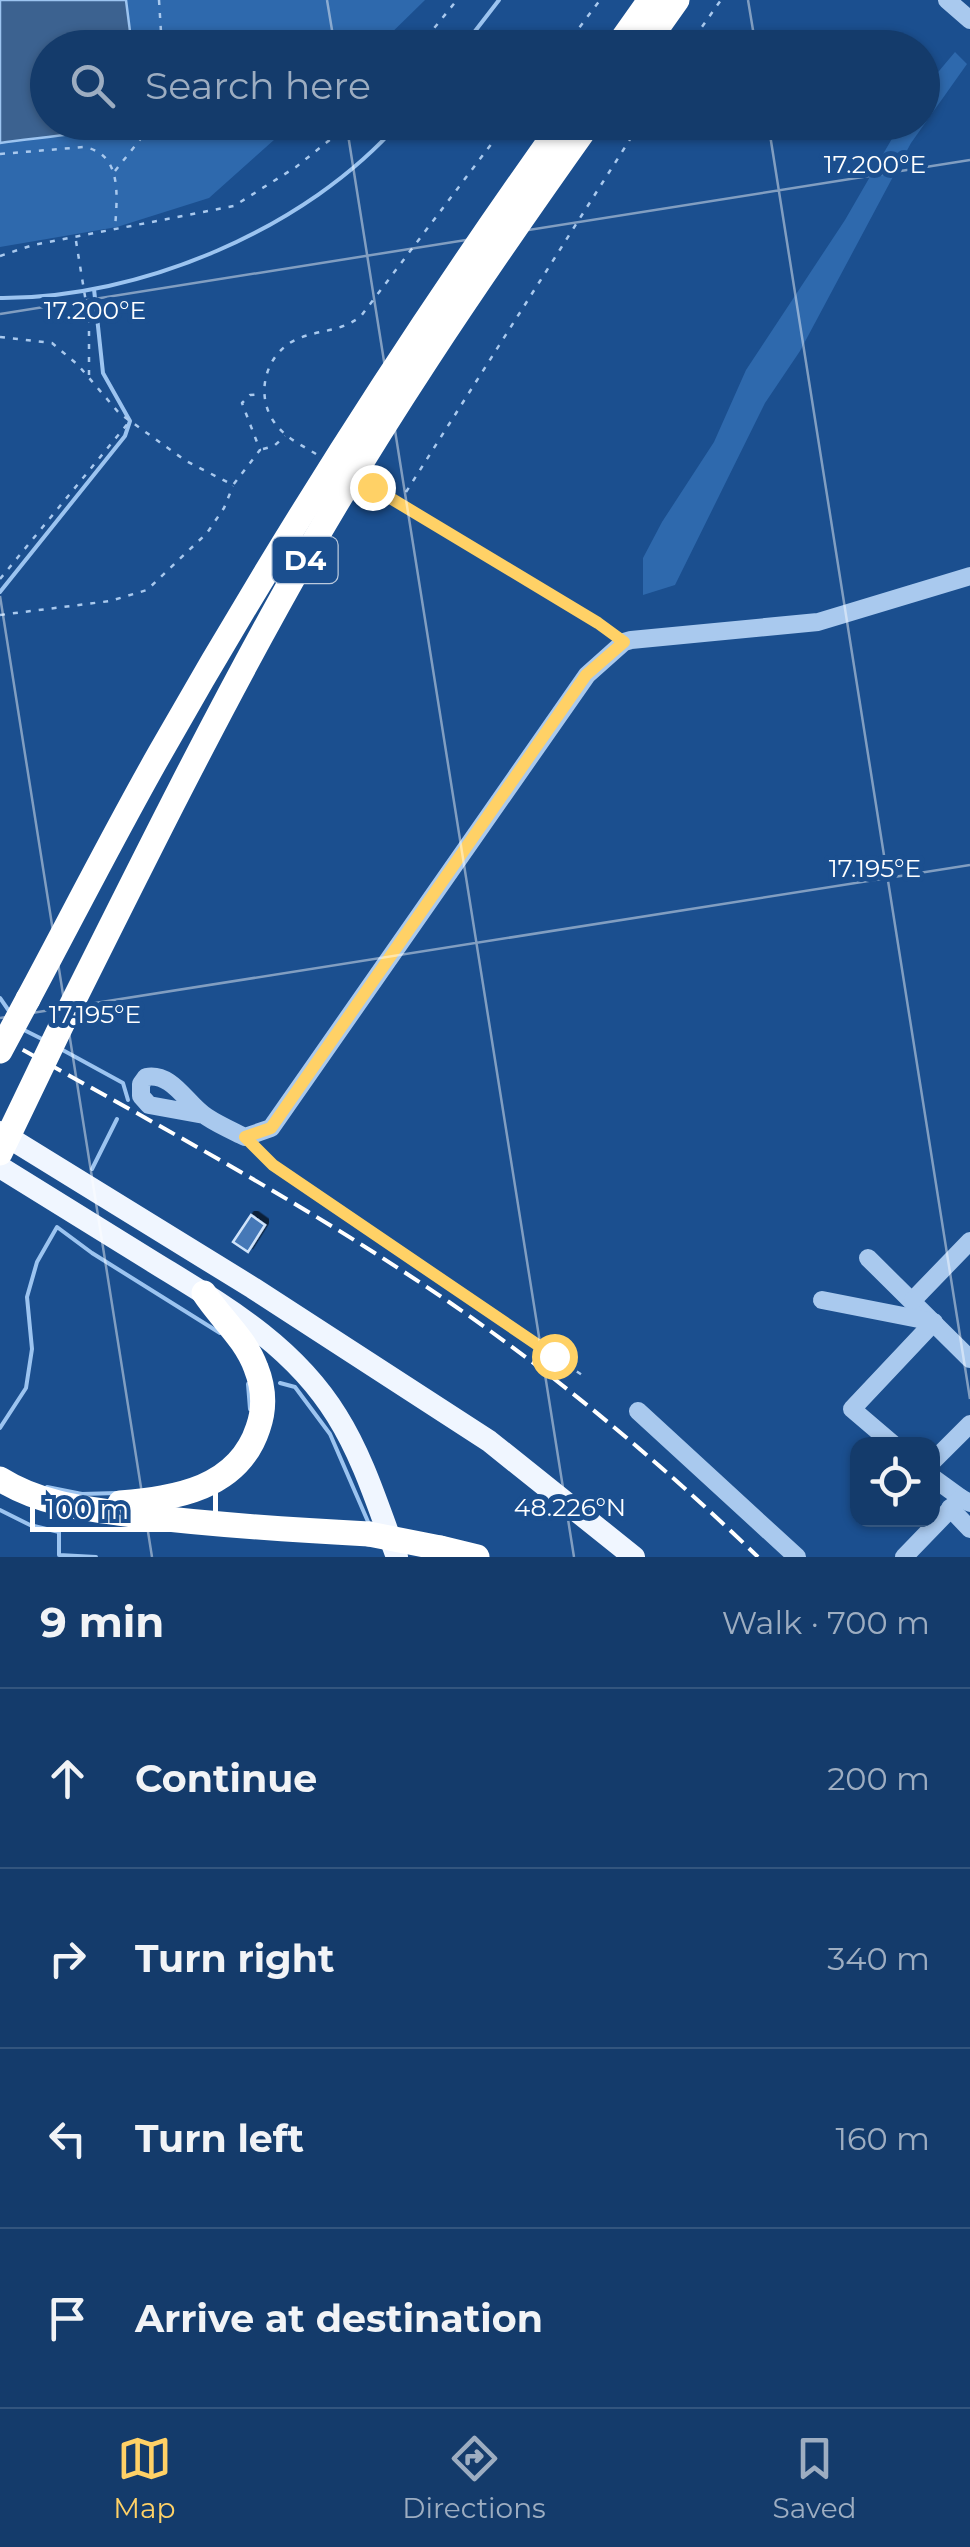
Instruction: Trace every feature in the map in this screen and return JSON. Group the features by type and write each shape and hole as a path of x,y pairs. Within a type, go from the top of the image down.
{"highway":[{"path":"629,30 650,0"},
{"path":"656,30 677,0"},
{"name":"D4","path":"0,1051 159,755 255,591 355,429 550,140"},
{"name":"D4","path":"0,1153 188,774 280,602 374,444 577,140"},
{"path":"70,1506 152,1500 193,1490 223,1478 248,1452 261,1419 262,1382 245,1344 218,1316 204,1293"},
{"path":"0,1479 32,1496 70,1506 215,1525 369,1534 477,1557"}],"main road":[{"path":"0,1132 253,1288 489,1441 634,1557"},
{"path":"0,1167 204,1293 275,1342 310,1378 337,1416 360,1460 397,1557"}],"lane":[{"path":"947,0 970,20"},
{"path":"204,1116 245,1137 271,1128 586,675 624,642 818,622 970,576"},
{"path":"914,1300 970,1241"},
{"path":"868,1258 970,1359"},
{"path":"253,1288 311,1338"},
{"path":"822,1300 934,1322"},
{"path":"885,1437 852,1409 934,1322"},
{"path":"638,1411 797,1557"},
{"path":"940,1454 970,1424"},
{"path":"940,1483 961,1503 970,1529"},
{"path":"904,1557 961,1503"}],"path":[{"path":"159,0 161,30"},
{"path":"432,30 456,0"},
{"path":"578,30 600,0"},
{"path":"700,30 721,0"},
{"path":"114,172 140,140"},
{"path":"0,256 33,245 234,206 296,168 330,140"},
{"path":"318,455 286,435 268,411 264,394 271,363 295,340 349,326 361,316 494,140"},
{"path":"399,503 630,140"},
{"path":"0,154 84,147 103,155 114,172 115,230"},
{"path":"76,239 89,321 90,378"},
{"path":"0,337 52,344 130,421 186,461 233,485"},
{"path":"260,450 242,403 250,394 264,394"},
{"path":"0,579 130,421"},
{"path":"0,615 110,601 147,590 206,532 224,508 233,485 260,450 274,446 286,435"},
{"path":"372,487 624,642"},
{"path":"245,1137 273,1165 585,1377"}],"shaded area":[{"path":"0,0 126,0 130,30 30,30 30,139 0,143"},
{"path":"126,0 425,0 394,30 130,30"},
{"path":"955,52 967,64 940,102 940,70"},
{"path":"30,139 274,140 209,198 117,227 0,247 0,143"},
{"path":"891,140 913,140 800,351 765,403 675,585 643,595 643,558 662,522 714,442 746,370 845,220"}],"building":[{"path":"251,1215 265,1225 248,1252 233,1242"}],"waterway":[{"path":"476,30 499,0"},
{"path":"0,298 108,286 164,271 218,250 318,195 382,140"},
{"path":"0,592 125,436 130,421 103,373 94,289"},
{"path":"0,998 9,1011"},
{"path":"24,1030 42,1039"},
{"path":"59,1048 123,1083 128,1100"},
{"path":"92,1169 117,1119"},
{"path":"0,1428 26,1388 32,1349 27,1297 37,1262 57,1227 220,1333"},
{"path":"280,1383 295,1387 330,1434 369,1524"},
{"path":"248,1384 250,1409"},
{"path":"47,1487 82,1494 117,1493"},
{"path":"0,1510 30,1525 59,1532 59,1555 96,1557"}],"railway":[{"path":"0,1037 284,1197 449,1302 609,1423 758,1557"}],"route":[{"path":"372,487 624,642 586,675 271,1128 245,1137 273,1165 554,1356"}]}
